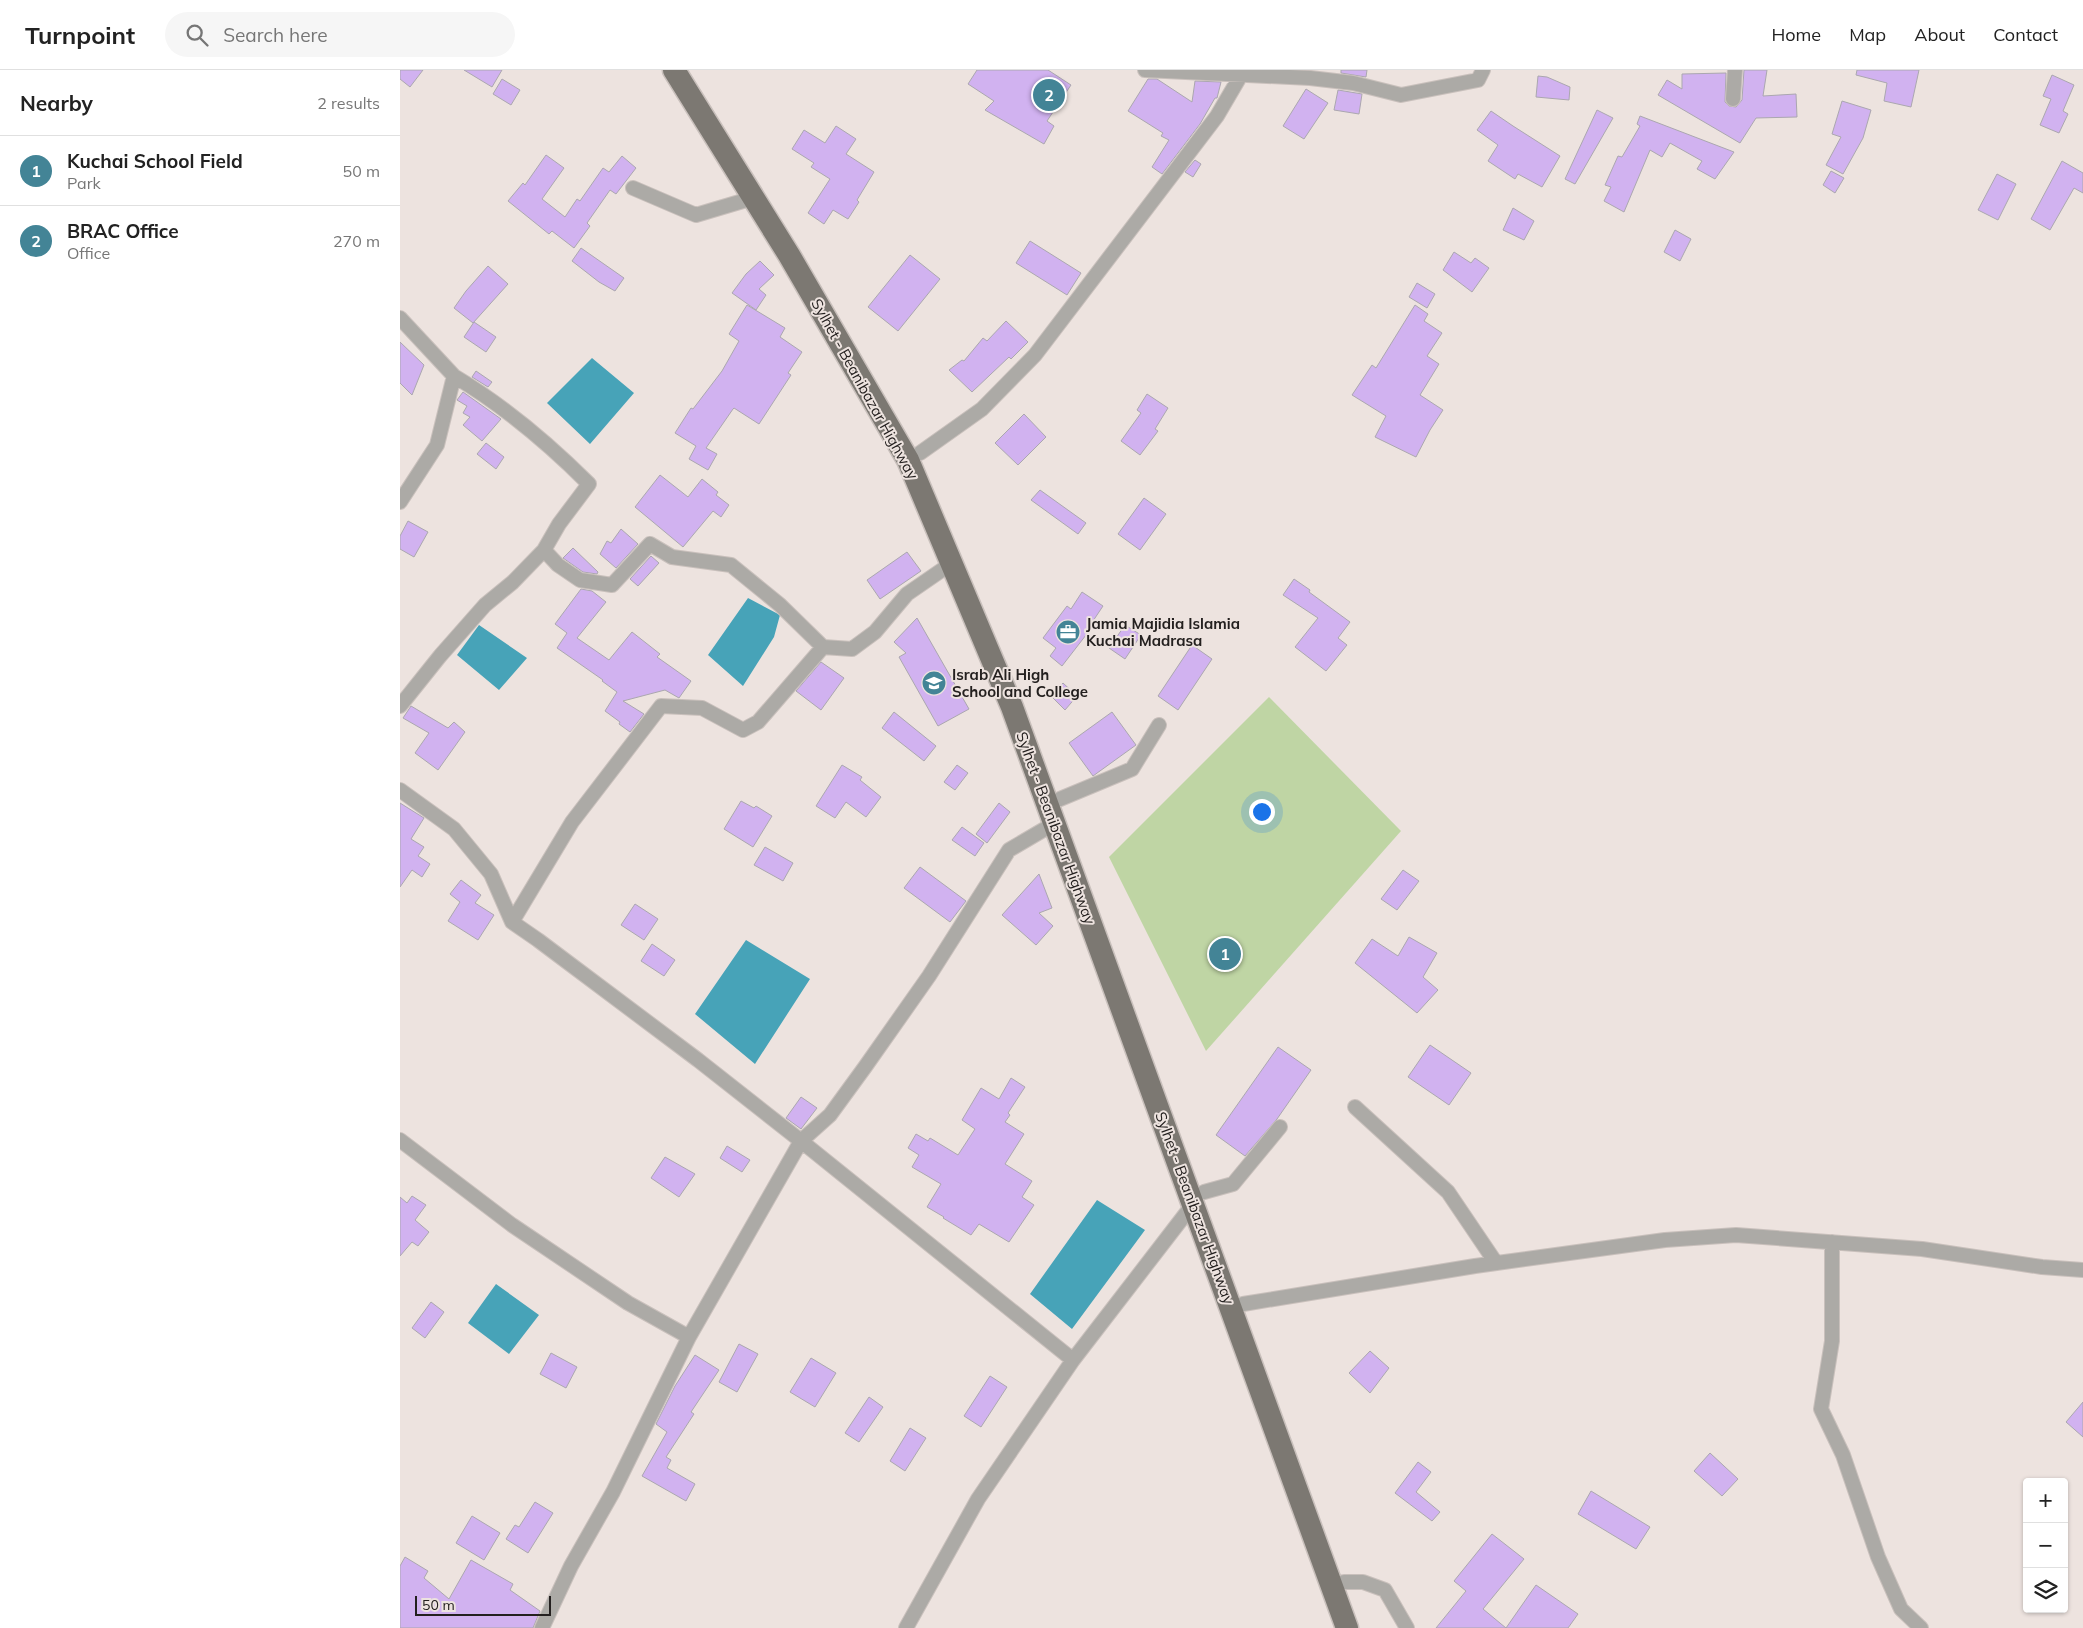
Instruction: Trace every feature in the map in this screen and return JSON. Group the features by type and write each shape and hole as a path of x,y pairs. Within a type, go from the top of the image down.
{"main road":[{"name":"Sylhet - Beanibazar Highway","path":"674,70 753,198 908,460 1012,707 1054,823 1199,1197 1243,1304 1360,1628"},
{"name":"Sylhet - Beanibazar Highway","path":"690,70 799,248 920,453 1024,701 1060,799 1347,1628"}],"street":[{"path":"1145,70 1310,78 1353,83 1401,95 1478,80 1483,70"},
{"path":"1733,99 1735,70"},
{"path":"920,453 982,409 1035,355 1217,116 1241,76"},
{"path":"633,188 696,215 753,198"},
{"path":"400,318 454,376 487,396 556,451 589,484 559,524 544,550 513,582 485,605 400,706"},
{"path":"400,502 437,445 454,376"},
{"path":"544,550 558,565 580,580 612,585 650,544 672,557 732,565 780,605 823,647 852,649 875,632 907,594 952,563"},
{"path":"512,922 572,822 660,706 702,708 743,730 758,722 823,647"},
{"path":"1060,799 1132,769 1159,725"},
{"path":"400,790 454,829 492,874 512,922 698,1060 1073,1360"},
{"path":"542,1628 571,1566 613,1492 689,1337 801,1141 830,1115 865,1067 929,976 1009,850 1054,823"},
{"path":"1355,1107 1448,1192 1496,1263"},
{"path":"906,1628 978,1499 1073,1360 1199,1197 1234,1184 1280,1127"},
{"path":"400,1140 512,1225 628,1303 689,1337"},
{"path":"1243,1304 1496,1263 1665,1240 1736,1235 1922,1249 2042,1267 2083,1270"},
{"path":"1832,1242 1832,1341 1821,1409 1843,1455 1882,1566 1902,1609 1921,1628"},
{"path":"1344,1582 1363,1582 1386,1590 1407,1628"}],"green space":[{"path":"1269,697 1401,831 1206,1051 1109,857"}],"water":[{"path":"592,358 634,393 590,444 547,403"},
{"path":"748,598 780,615 774,637 743,686 708,655"},
{"path":"479,625 527,658 499,690 457,655"},
{"path":"746,940 810,979 755,1064 695,1014"},
{"path":"1097,1200 1145,1230 1072,1329 1030,1294"},
{"path":"496,1284 539,1315 509,1354 468,1323"}],"building":[{"path":"400,70 423,70 410,87 400,79"},
{"path":"464,70 502,70 492,87"},
{"path":"977,70 1048,70 1071,85 1047,121 1054,126 1044,144 985,110 994,101 968,84"},
{"path":"1341,70 1367,70 1366,77 1341,73"},
{"path":"1744,70 1767,70 1763,96 1796,94 1797,117 1756,118 1740,143 1658,95 1667,80 1682,89 1682,74 1726,73 1725,102 1729,106 1736,107 1742,100"},
{"path":"1857,70 1919,70 1911,107 1884,101 1887,83 1856,75"},
{"path":"2052,75 2074,85 2063,111 2068,114 2059,133 2040,125 2051,99 2043,96"},
{"path":"1538,76 1547,77 1570,87 1569,100 1536,97"},
{"path":"502,79 520,90 511,105 493,94"},
{"path":"1148,79 1157,79 1192,102 1195,81 1221,82 1217,98 1215,98 1200,124 1162,174 1152,167 1169,140 1161,136 1163,133 1128,111"},
{"path":"1306,89 1328,103 1304,139 1283,126"},
{"path":"1338,90 1362,94 1359,114 1334,110"},
{"path":"1842,101 1871,110 1863,138 1843,174 1826,165 1841,137 1832,134"},
{"path":"1597,110 1613,118 1575,184 1565,179"},
{"path":"1491,111 1560,156 1542,187 1518,174 1515,179 1488,161 1498,145 1477,130"},
{"path":"1640,116 1734,152 1715,179 1697,169 1702,161 1670,143 1662,157 1650,150 1624,212 1604,201 1611,187 1605,185 1618,156 1622,157 1640,126 1637,124"},
{"path":"836,126 856,139 846,154 874,172 848,219 833,210 824,224 808,213 830,179 811,167 814,163 792,149 804,130 825,143"},
{"path":"546,155 564,168 542,199 565,217 577,199 580,201 603,168 609,172 622,156 636,168 616,194 610,190 587,223 590,226 574,248 552,231 549,234 508,201 523,183 525,185"},
{"path":"1195,160 1201,164 1193,177 1185,172"},
{"path":"2062,161 2083,173 2083,193 2074,188 2050,230 2031,219"},
{"path":"1831,171 1844,178 1835,193 1823,185"},
{"path":"1997,174 2016,184 1998,220 1978,210"},
{"path":"1513,208 1534,221 1524,240 1503,230"},
{"path":"1675,230 1691,239 1680,261 1664,252"},
{"path":"1030,241 1081,273 1067,295 1016,263"},
{"path":"581,248 624,278 615,291 599,282 572,261"},
{"path":"1454,252 1471,263 1475,258 1489,268 1472,292 1443,270"},
{"path":"910,255 940,279 898,331 868,307"},
{"path":"760,261 774,275 759,289 766,295 756,310 732,293 746,274"},
{"path":"488,266 508,284 473,323 454,308"},
{"path":"1417,283 1435,294 1427,308 1409,297"},
{"path":"747,305 785,328 780,337 802,352 788,373 791,375 759,424 733,409 706,448 717,454 708,470 689,459 696,446 675,433 691,408 693,409 722,371 739,341 729,334"},
{"path":"1415,305 1428,314 1424,321 1442,333 1427,356 1439,364 1420,395 1443,410 1416,457 1375,437 1386,416 1352,395 1372,365 1376,368"},
{"path":"1006,321 1028,342 972,392 949,370 962,360 964,361 983,338 987,341"},
{"path":"474,322 496,337 486,352 464,337"},
{"path":"400,342 424,365 412,395 400,383"},
{"path":"476,371 492,382 488,387 472,377"},
{"path":"463,392 501,419 482,441 463,425 470,417 463,413 467,406 457,400"},
{"path":"1147,394 1168,408 1155,429 1158,431 1140,455 1121,441 1141,413 1137,410"},
{"path":"1024,414 1046,437 1018,465 995,443"},
{"path":"486,443 504,457 496,469 477,454"},
{"path":"660,475 688,497 702,479 718,492 716,495 729,505 721,517 713,511 683,547 635,507"},
{"path":"1040,490 1086,523 1078,534 1031,500"},
{"path":"1144,498 1166,514 1140,550 1118,534"},
{"path":"408,521 428,532 414,557 400,549 400,536"},
{"path":"621,529 638,544 616,568 600,554 607,541 611,543"},
{"path":"573,548 598,572 597,574 583,572 563,558"},
{"path":"907,552 921,571 880,599 867,580"},
{"path":"651,556 659,563 638,586 630,579"},
{"path":"1294,579 1350,622 1338,638 1347,645 1326,671 1295,647 1318,618 1283,595"},
{"path":"581,589 592,591 606,602 577,638 609,660 632,632 660,654 657,657 691,681 679,698 665,690 623,701 644,714 630,732 605,711 617,692 557,648 567,633 555,624"},
{"name":"Jamia Majidia Islamia Kuchai Madrasa","path":"1082,592 1103,606 1091,624 1093,626 1062,666 1050,656 1056,648 1043,638 1067,606 1071,609"},
{"name":"Israb Ali High School and College","path":"917,618 969,709 938,726 899,657 906,653 894,642"},
{"path":"1125,625 1141,635 1125,659 1109,648"},
{"path":"1192,645 1212,659 1178,710 1158,696"},
{"path":"821,662 844,678 821,710 796,691"},
{"path":"1063,683 1077,696 1065,710 1051,696"},
{"path":"411,706 448,728 454,722 465,732 438,770 415,753 429,733 403,718"},
{"path":"894,712 936,746 924,761 882,728"},
{"path":"1112,712 1136,745 1093,776 1069,743"},
{"path":"842,765 862,777 860,780 881,797 866,817 846,802 835,818 816,806"},
{"path":"957,765 968,773 955,790 944,782"},
{"path":"741,801 754,808 756,806 772,816 753,847 724,829"},
{"path":"400,803 424,818 411,839 424,847 418,856 430,864 422,877 412,870 400,887"},
{"path":"999,803 1010,812 987,843 976,834"},
{"path":"962,827 984,843 975,856 952,840"},
{"path":"765,847 793,863 783,881 754,865"},
{"path":"920,867 966,901 950,922 904,888"},
{"path":"1403,870 1419,881 1397,910 1381,899"},
{"path":"1039,874 1052,908 1039,913 1053,926 1036,945 1002,915"},
{"path":"461,880 481,895 475,903 494,915 478,940 448,921 460,902 450,894"},
{"path":"635,904 658,919 644,940 621,925"},
{"path":"1409,937 1437,953 1423,977 1438,990 1417,1013 1355,963 1372,939 1398,956"},
{"path":"652,944 675,960 664,976 641,961"},
{"path":"1430,1045 1471,1073 1449,1105 1408,1077"},
{"path":"1278,1047 1311,1070 1277,1119 1245,1156 1216,1135"},
{"path":"1011,1078 1025,1087 1008,1113 1010,1115 1005,1122 1024,1134 1005,1164 1032,1181 1022,1197 1034,1205 1009,1242 979,1224 971,1235 927,1207 941,1184 912,1167 919,1155 908,1148 916,1134 928,1141 930,1138 958,1155 975,1129 962,1120 981,1088 999,1099"},
{"path":"801,1097 817,1108 801,1129 786,1118"},
{"path":"727,1146 750,1160 742,1172 720,1158"},
{"path":"665,1157 695,1174 679,1197 651,1178"},
{"path":"412,1196 426,1205 415,1220 429,1232 418,1246 412,1242 400,1256 400,1197 407,1203"},
{"path":"431,1302 444,1312 425,1338 412,1328"},
{"path":"739,1344 758,1354 737,1392 719,1382"},
{"path":"1370,1351 1389,1368 1370,1393 1349,1373"},
{"path":"551,1353 577,1367 566,1388 540,1374"},
{"path":"695,1355 719,1370 691,1412 694,1414 666,1457 671,1460 667,1468 695,1484 686,1501 642,1476 667,1432 656,1424 675,1386"},
{"path":"811,1358 836,1373 815,1407 790,1392"},
{"path":"990,1376 1007,1387 981,1427 964,1416"},
{"path":"869,1397 883,1407 859,1442 845,1433"},
{"path":"2083,1402 2083,1437 2066,1422"},
{"path":"910,1428 926,1438 905,1471 890,1461"},
{"path":"1710,1453 1738,1479 1722,1496 1694,1471"},
{"path":"1418,1462 1431,1472 1416,1492 1440,1512 1432,1521 1395,1493"},
{"path":"1591,1491 1650,1527 1636,1549 1578,1514"},
{"path":"535,1502 553,1513 528,1553 506,1539 515,1525 519,1527"},
{"path":"472,1516 500,1533 484,1560 456,1543"},
{"path":"1492,1534 1524,1559 1483,1609 1506,1628 1436,1628 1466,1591 1454,1581"},
{"path":"405,1557 428,1571 424,1578 449,1599 471,1560 513,1584 510,1590 540,1611 533,1628 400,1628 400,1566"},
{"path":"1536,1585 1578,1614 1568,1628 1506,1628"}],"place":[{"name":"BRAC Office","path":"1049,95"},
{"name":"Jamia Majidia Islamia Kuchai Madrasa","path":"1068,632"},
{"name":"Israb Ali High School and College","path":"934,683"},
{"name":"Kuchai School Field","path":"1225,954"}]}
